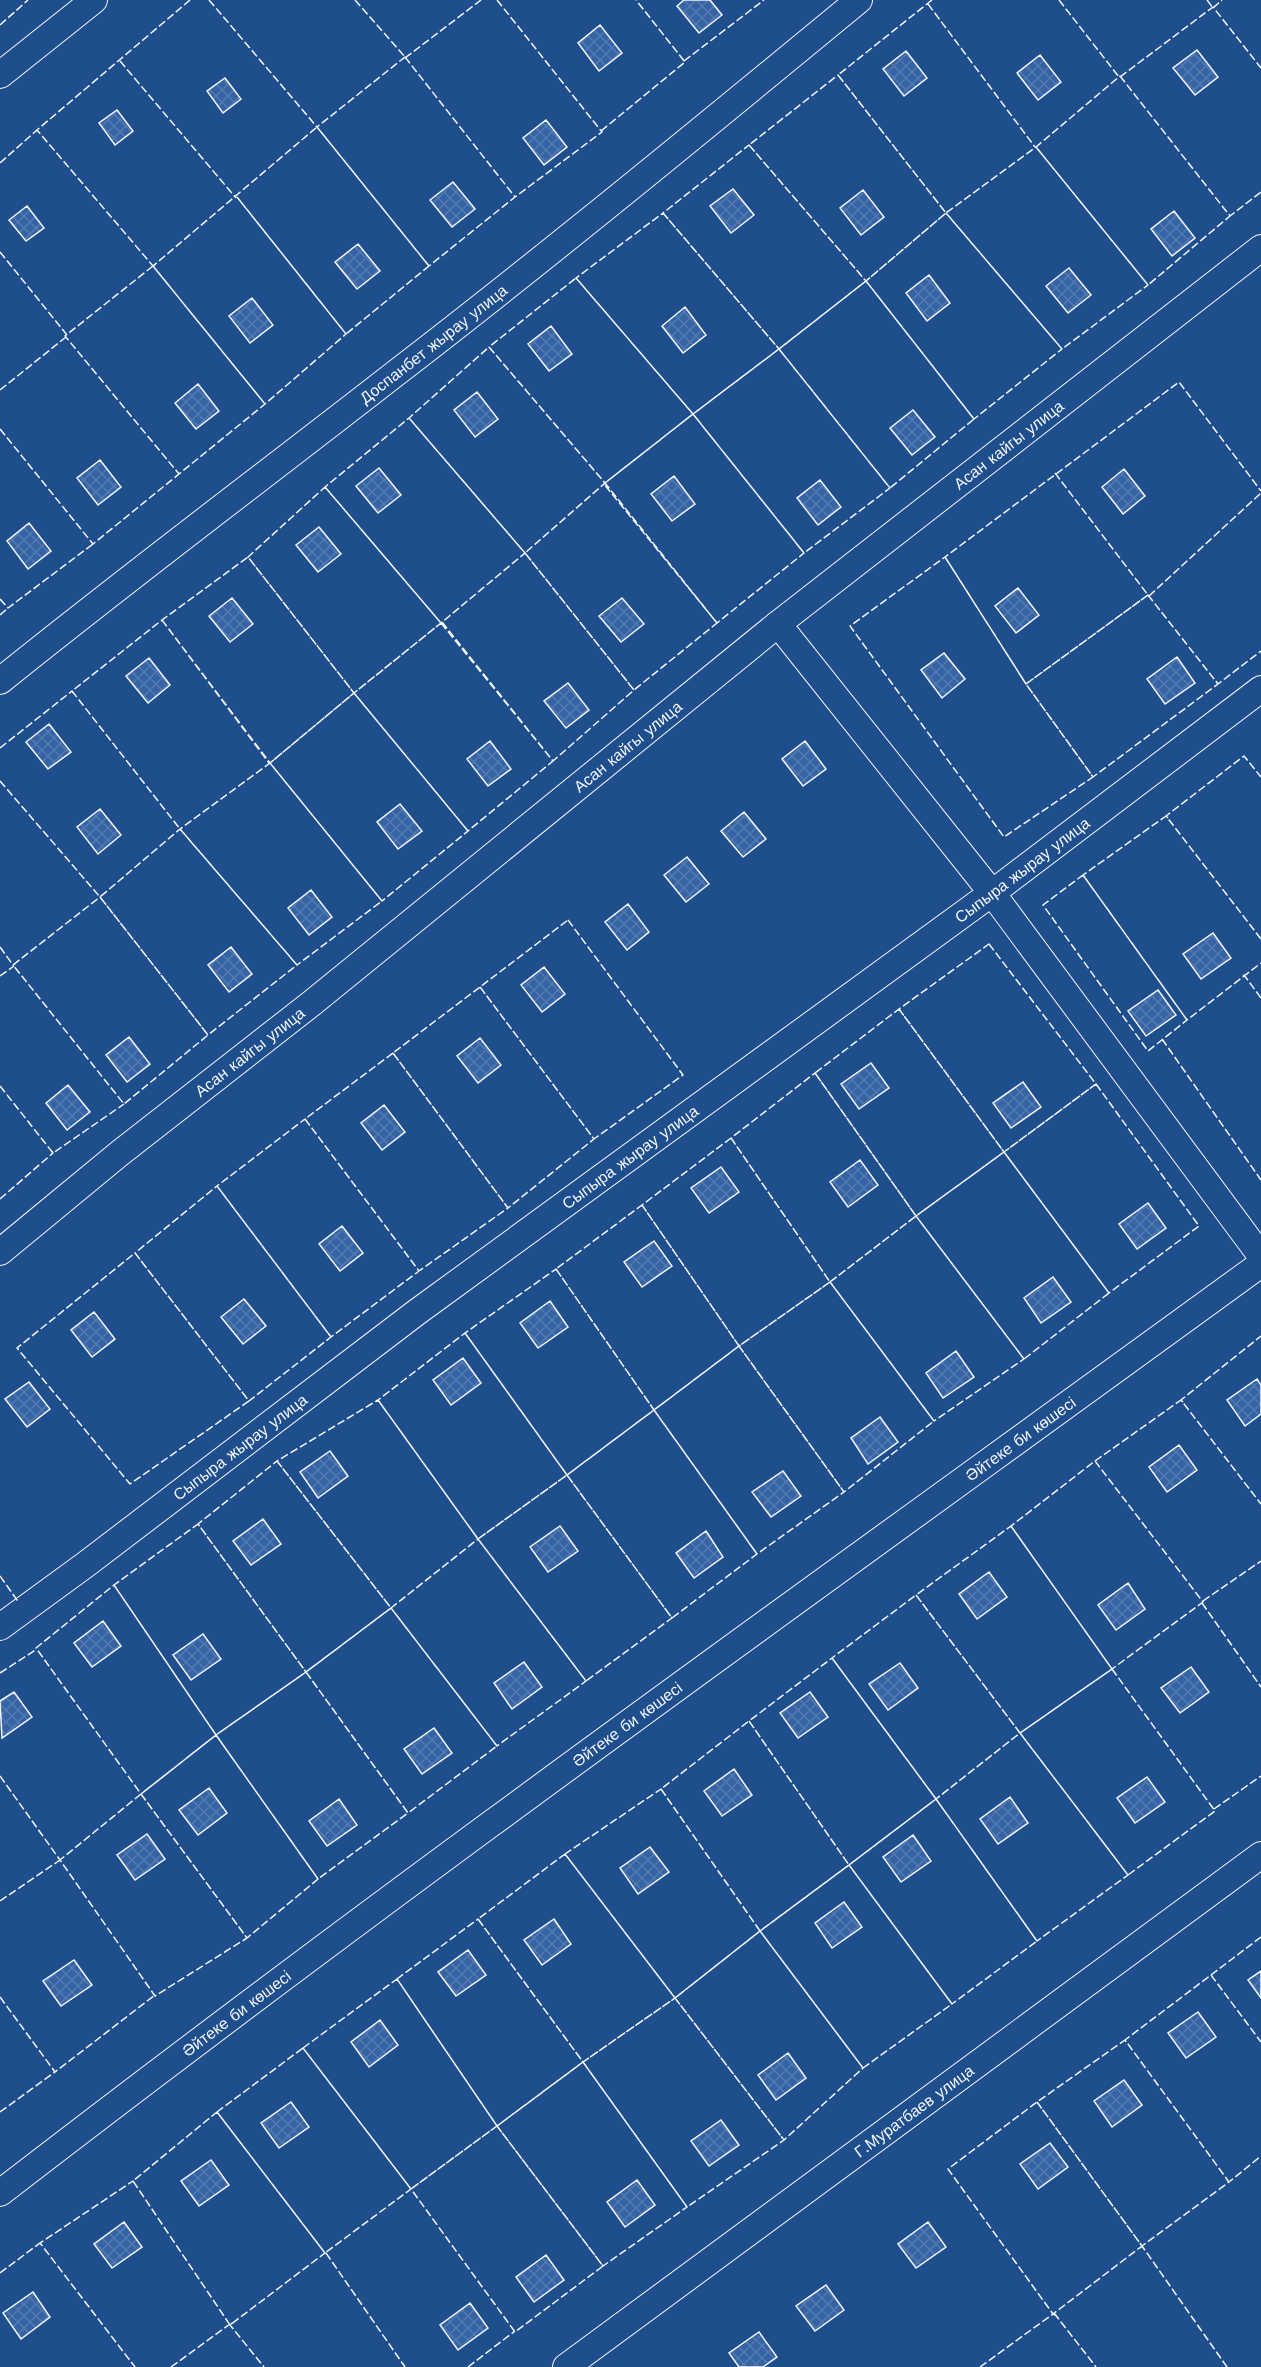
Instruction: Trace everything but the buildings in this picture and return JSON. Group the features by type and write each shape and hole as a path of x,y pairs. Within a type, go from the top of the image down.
{"street":[{"path":"0,75 94,0"},
{"name":"Доспанбет жырау улица","path":"0,681 111,591 397,372 632,187 860,0"},
{"name":"Асан кайгы улица","path":"0,1251 120,1153 312,1003 778,624 1261,248"},
{"path":"778,624 992,893 1261,1256"},
{"name":"Сыпыра жырау улица","path":"0,1627 417,1312 992,893 1261,689"},
{"name":"Әйтеке би көшесі","path":"0,2193 551,1779 1261,1264"},
{"name":"Г.Муратбаев улица","path":"566,2367 1261,1855"}],"fence":[{"path":"0,25 28,0"},
{"path":"155,265 153,266 37,130 190,0"},
{"path":"209,0 317,127"},
{"path":"355,0 405,57 403,59"},
{"path":"405,58 481,0"},
{"path":"497,0 602,132 515,197"},
{"path":"601,131 685,62 636,0"},
{"path":"684,61 764,0"},
{"path":"932,0 838,75 946,213 948,211"},
{"path":"1059,0 1119,77"},
{"path":"1207,0 1213,8"},
{"path":"1213,8 1222,0"},
{"path":"928,4 1035,147"},
{"path":"1120,77 1213,7 1261,68"},
{"path":"405,57 515,197 429,266 317,127 405,57"},
{"path":"120,61 236,198"},
{"path":"838,75 946,213 866,281 749,145 838,75"},
{"path":"1120,76 1230,216 1148,285 1036,147 1120,76"},
{"path":"237,197 346,334 265,404 153,266 317,127 429,266 346,334 237,197"},
{"path":"0,163 38,131"},
{"path":"749,145 866,281 779,349 663,213 749,145"},
{"path":"946,213 1062,349 974,419 866,281 946,213 1036,147 1148,285 1062,349 946,213"},
{"path":"1229,214 1230,216 1261,192"},
{"path":"663,213 779,349 693,414 576,278 663,213"},
{"path":"0,252 67,335"},
{"path":"153,266 265,404 179,474 65,336 153,266"},
{"path":"576,278 693,414 605,483 489,347 576,278"},
{"path":"866,281 974,419 890,488 779,349 866,281"},
{"path":"0,390 66,337"},
{"path":"409,418 525,553 441,623 325,487 409,418 489,347 605,483 525,553 409,418"},
{"path":"779,349 890,488 804,553 693,414 779,349"},
{"path":"1055,473 1148,595 1026,684 945,557 1179,382 1261,491"},
{"path":"693,414 804,553 717,623 605,483 693,414"},
{"path":"0,429 93,544 178,473"},
{"path":"525,553 634,690 717,623 604,484"},
{"path":"325,487 441,623 354,693 248,557 325,487"},
{"path":"1149,596 1261,493"},
{"path":"0,599 8,608 93,544"},
{"path":"442,622 553,761 634,690 525,553"},
{"path":"162,620 270,763 354,693 248,557 162,620 72,691 180,829 182,828"},
{"path":"945,557 1026,684 1093,777 1004,837 850,626 945,557"},
{"path":"1148,595 1218,684 1093,777 1026,684 1148,595"},
{"path":"0,615 8,608"},
{"path":"162,620 269,763"},
{"path":"441,623 553,761 468,831 354,693 441,623"},
{"path":"1216,681 1218,684 1261,651"},
{"path":"0,748 72,691 73,693"},
{"path":"354,693 468,831 382,901 270,763 354,693"},
{"path":"1168,818 1166,816 1244,756 1261,777"},
{"path":"180,829 297,965 208,1035 100,897 180,829 270,763 382,901 297,965 180,829"},
{"path":"0,781 100,897 102,895"},
{"path":"1261,939 1166,816 1083,875 1187,1020 1261,963"},
{"path":"1083,875 1187,1020 1148,1051 1043,905 1083,875"},
{"path":"100,897 208,1035 124,1104 13,965 100,897"},
{"path":"568,920 683,1075 594,1139 480,987 568,920"},
{"path":"989,944 1096,1084 1004,1152 899,1009 989,944"},
{"path":"0,947 13,965 15,964"},
{"path":"0,976 14,966"},
{"path":"1243,976 1261,998"},
{"path":"480,987 594,1139 508,1208 393,1053 480,987"},
{"path":"899,1009 1004,1152 916,1216 815,1073 899,1009"},
{"path":"1162,1039 1261,1180"},
{"path":"393,1053 508,1208 419,1271 305,1119 393,1053"},
{"path":"815,1073 916,1216 830,1282 731,1138 815,1073"},
{"path":"1096,1084 1199,1226 1109,1293 1004,1152 1096,1084"},
{"path":"0,1086 53,1153 124,1104"},
{"path":"305,1119 419,1271 331,1337 217,1186 305,1119"},
{"path":"731,1138 830,1282 739,1346 642,1205 731,1138"},
{"path":"0,1199 53,1153 52,1151"},
{"path":"1004,1152 1109,1293 1024,1359 916,1216 1004,1152"},
{"path":"217,1186 331,1337 249,1401 135,1253 217,1186"},
{"path":"642,1205 739,1346 654,1410 556,1269 642,1205"},
{"path":"916,1216 1024,1359 934,1421 830,1282 916,1216"},
{"path":"135,1253 249,1401 130,1484 17,1348 135,1253"},
{"path":"556,1269 654,1410 567,1475 465,1333 556,1269"},
{"path":"830,1282 934,1421 844,1492 739,1346 830,1282"},
{"path":"465,1333 567,1475 478,1539 378,1400 465,1333"},
{"path":"1183,1402 1181,1400 1261,1336"},
{"path":"739,1346 844,1492 757,1554 654,1410 739,1346"},
{"path":"378,1400 478,1539 391,1608 277,1461 378,1400"},
{"path":"1095,1461 1181,1400 1261,1504"},
{"path":"654,1410 757,1554 672,1618 567,1475 654,1410"},
{"path":"277,1461 391,1608 306,1672 198,1524 277,1461"},
{"path":"1095,1461 1203,1602 1112,1669 1011,1526 1095,1461"},
{"path":"567,1475 672,1618 586,1681 478,1539 567,1475"},
{"path":"114,1585 216,1735 141,1794 36,1648 114,1585 198,1524 306,1672 216,1735 114,1585"},
{"path":"1011,1526 1112,1669 1020,1733 916,1595 1011,1526"},
{"path":"478,1539 586,1681 497,1746 391,1608 478,1539"},
{"path":"1203,1601 1261,1561"},
{"path":"0,1576 17,1600 14,1602"},
{"path":"916,1595 1020,1733 936,1799 832,1658 916,1595"},
{"path":"1202,1603 1261,1687"},
{"path":"391,1608 497,1746 408,1813 306,1672 391,1608"},
{"path":"0,1673 37,1649"},
{"path":"832,1658 936,1799 849,1865 749,1721 832,1658"},
{"path":"1112,1669 1215,1811 1128,1875 1020,1733 1112,1669"},
{"path":"306,1672 408,1813 318,1879 216,1735 306,1672"},
{"path":"749,1721 849,1865 760,1931 661,1789 749,1721"},
{"path":"1020,1733 1128,1875 1037,1941 936,1799 1020,1733"},
{"path":"216,1735 318,1879 247,1938 141,1794 216,1735"},
{"path":"0,1776 61,1859"},
{"path":"1214,1809 1261,1776"},
{"path":"661,1789 760,1931 675,1998 565,1854 661,1789"},
{"path":"141,1794 247,1938 155,1996 60,1860 141,1794"},
{"path":"936,1799 1037,1941 952,2004 849,1865 936,1799"},
{"path":"565,1854 675,1998 583,2062 478,1919 565,1854"},
{"path":"0,1901 60,1860"},
{"path":"849,1865 952,2004 863,2068 760,1931 849,1865"},
{"path":"478,1919 583,2062 497,2126 397,1979 478,1919"},
{"path":"760,1931 863,2068 784,2140 675,1998 760,1931"},
{"path":"1211,1975 1261,1937"},
{"path":"1126,2042 1125,2040 1211,1975 1261,2042"},
{"path":"397,1979 497,2126 411,2189 303,2048 397,1979"},
{"path":"0,1997 55,2072 155,1995"},
{"path":"675,1998 784,2140 687,2207 583,2062 675,1998"},
{"path":"1037,2102 1142,2246 1053,2314 948,2169 1037,2102 1125,2040 1229,2182 1142,2246 1037,2102"},
{"path":"303,2048 411,2189 325,2253 217,2112 303,2048"},
{"path":"583,2062 687,2207 603,2266 497,2126 583,2062"},
{"path":"0,2112 55,2072 53,2069"},
{"path":"217,2112 325,2253 230,2325 133,2181 217,2112"},
{"path":"497,2126 603,2266 515,2332 411,2189 497,2126"},
{"path":"1227,2180 1229,2182 1261,2156"},
{"path":"134,2183 133,2181 40,2243 135,2367"},
{"path":"0,2273 40,2243"},
{"path":"1140,2248 1142,2246 1227,2367"},
{"path":"326,2253 405,2367"},
{"path":"1054,2313 1096,2367"},
{"path":"980,2367 1053,2314 1055,2315"},
{"path":"232,2323 230,2325 264,2367"},
{"path":"171,2367 230,2324"},
{"path":"468,2367 515,2331"}]}
